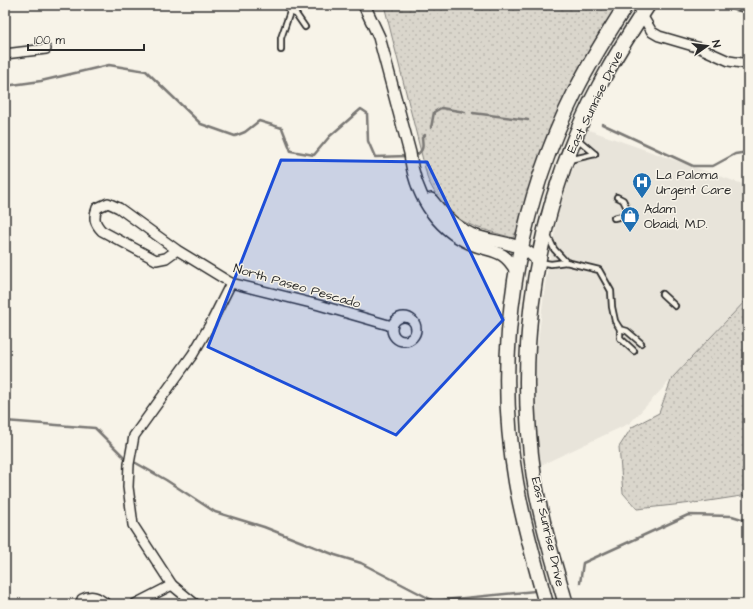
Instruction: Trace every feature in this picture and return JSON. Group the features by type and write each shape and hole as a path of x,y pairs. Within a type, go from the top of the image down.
{"main road":[{"name":"East Sunrise Drive","path":"546,604 529,542 516,480 510,434 508,383 510,323 516,271 533,198 547,159 575,92 626,5"},
{"name":"East Sunrise Drive","path":"566,604 548,540 534,479 528,417 527,360 533,290 545,230 576,134 615,58 645,10"},
{"path":"599,49 615,58"},
{"path":"516,480 534,479"}],"street":[{"path":"364,5 379,37 410,153 412,168 417,185 426,205 445,228 471,244 504,254 510,259 516,271"},
{"path":"736,5 748,8"},
{"path":"645,10 652,32 659,36 700,48 729,61 748,64"},
{"path":"5,54 46,49"},
{"path":"410,153 428,194 448,219 460,228 483,238 521,247 532,253 538,262"},
{"name":"North Paseo Pescado","path":"176,250 166,258 156,260 102,231 94,219 96,208 108,203 113,204 176,250 231,283 319,305 392,326"},
{"path":"195,604 172,585 133,525 128,487 129,464 134,436 193,354 211,323 231,283"},
{"path":"135,604 172,585"},
{"path":"81,604 82,599 91,596 96,597 106,604"}],"lane":[{"path":"286,5 290,12 296,14 305,27"},
{"path":"281,50 281,38 290,12"},
{"path":"566,162 595,154 581,142 576,134"},
{"path":"617,197 623,200 626,206"},
{"path":"614,218 622,216"},
{"path":"545,230 554,250 566,262"},
{"path":"538,262 553,264 566,262 599,270 611,291 615,321 620,329 620,338 634,351"},
{"path":"662,294 675,306"},
{"path":"620,329 627,331 641,343"}],"highlighted area":[{"path":"281,160 427,162 503,320 396,435 208,347"}],"shaded area":[{"path":"384,5 626,5 599,49 533,198 513,238 472,226 462,221 444,206 436,195 428,180"},
{"path":"586,129 748,186 748,298 630,423 539,466 534,419 534,373 546,278 559,210"},
{"path":"748,298 748,495 637,509 623,493 619,447 632,427 659,413 672,378"}],"waterway":[{"path":"5,86 41,81 109,65 146,71 201,124 235,136 245,132 259,121 282,128 291,151 314,155 330,136 361,109 367,113 368,141 375,157 407,156"},
{"path":"431,128 434,112 441,108 465,112"},
{"path":"473,113 528,120"},
{"path":"602,124 693,166 713,166 735,154 748,152"},
{"path":"416,155 422,150 422,138 425,135"},
{"path":"5,421 95,428 124,457"},
{"path":"136,463 166,480 215,512 264,527 335,555 361,563 434,601 535,591"},
{"path":"580,583 583,563 688,515 732,516 748,521"}],"place":[{"name":"La Paloma Urgent Care","path":"642,199"},
{"name":"Adam Obaidi, M.D.","path":"630,233"}]}
